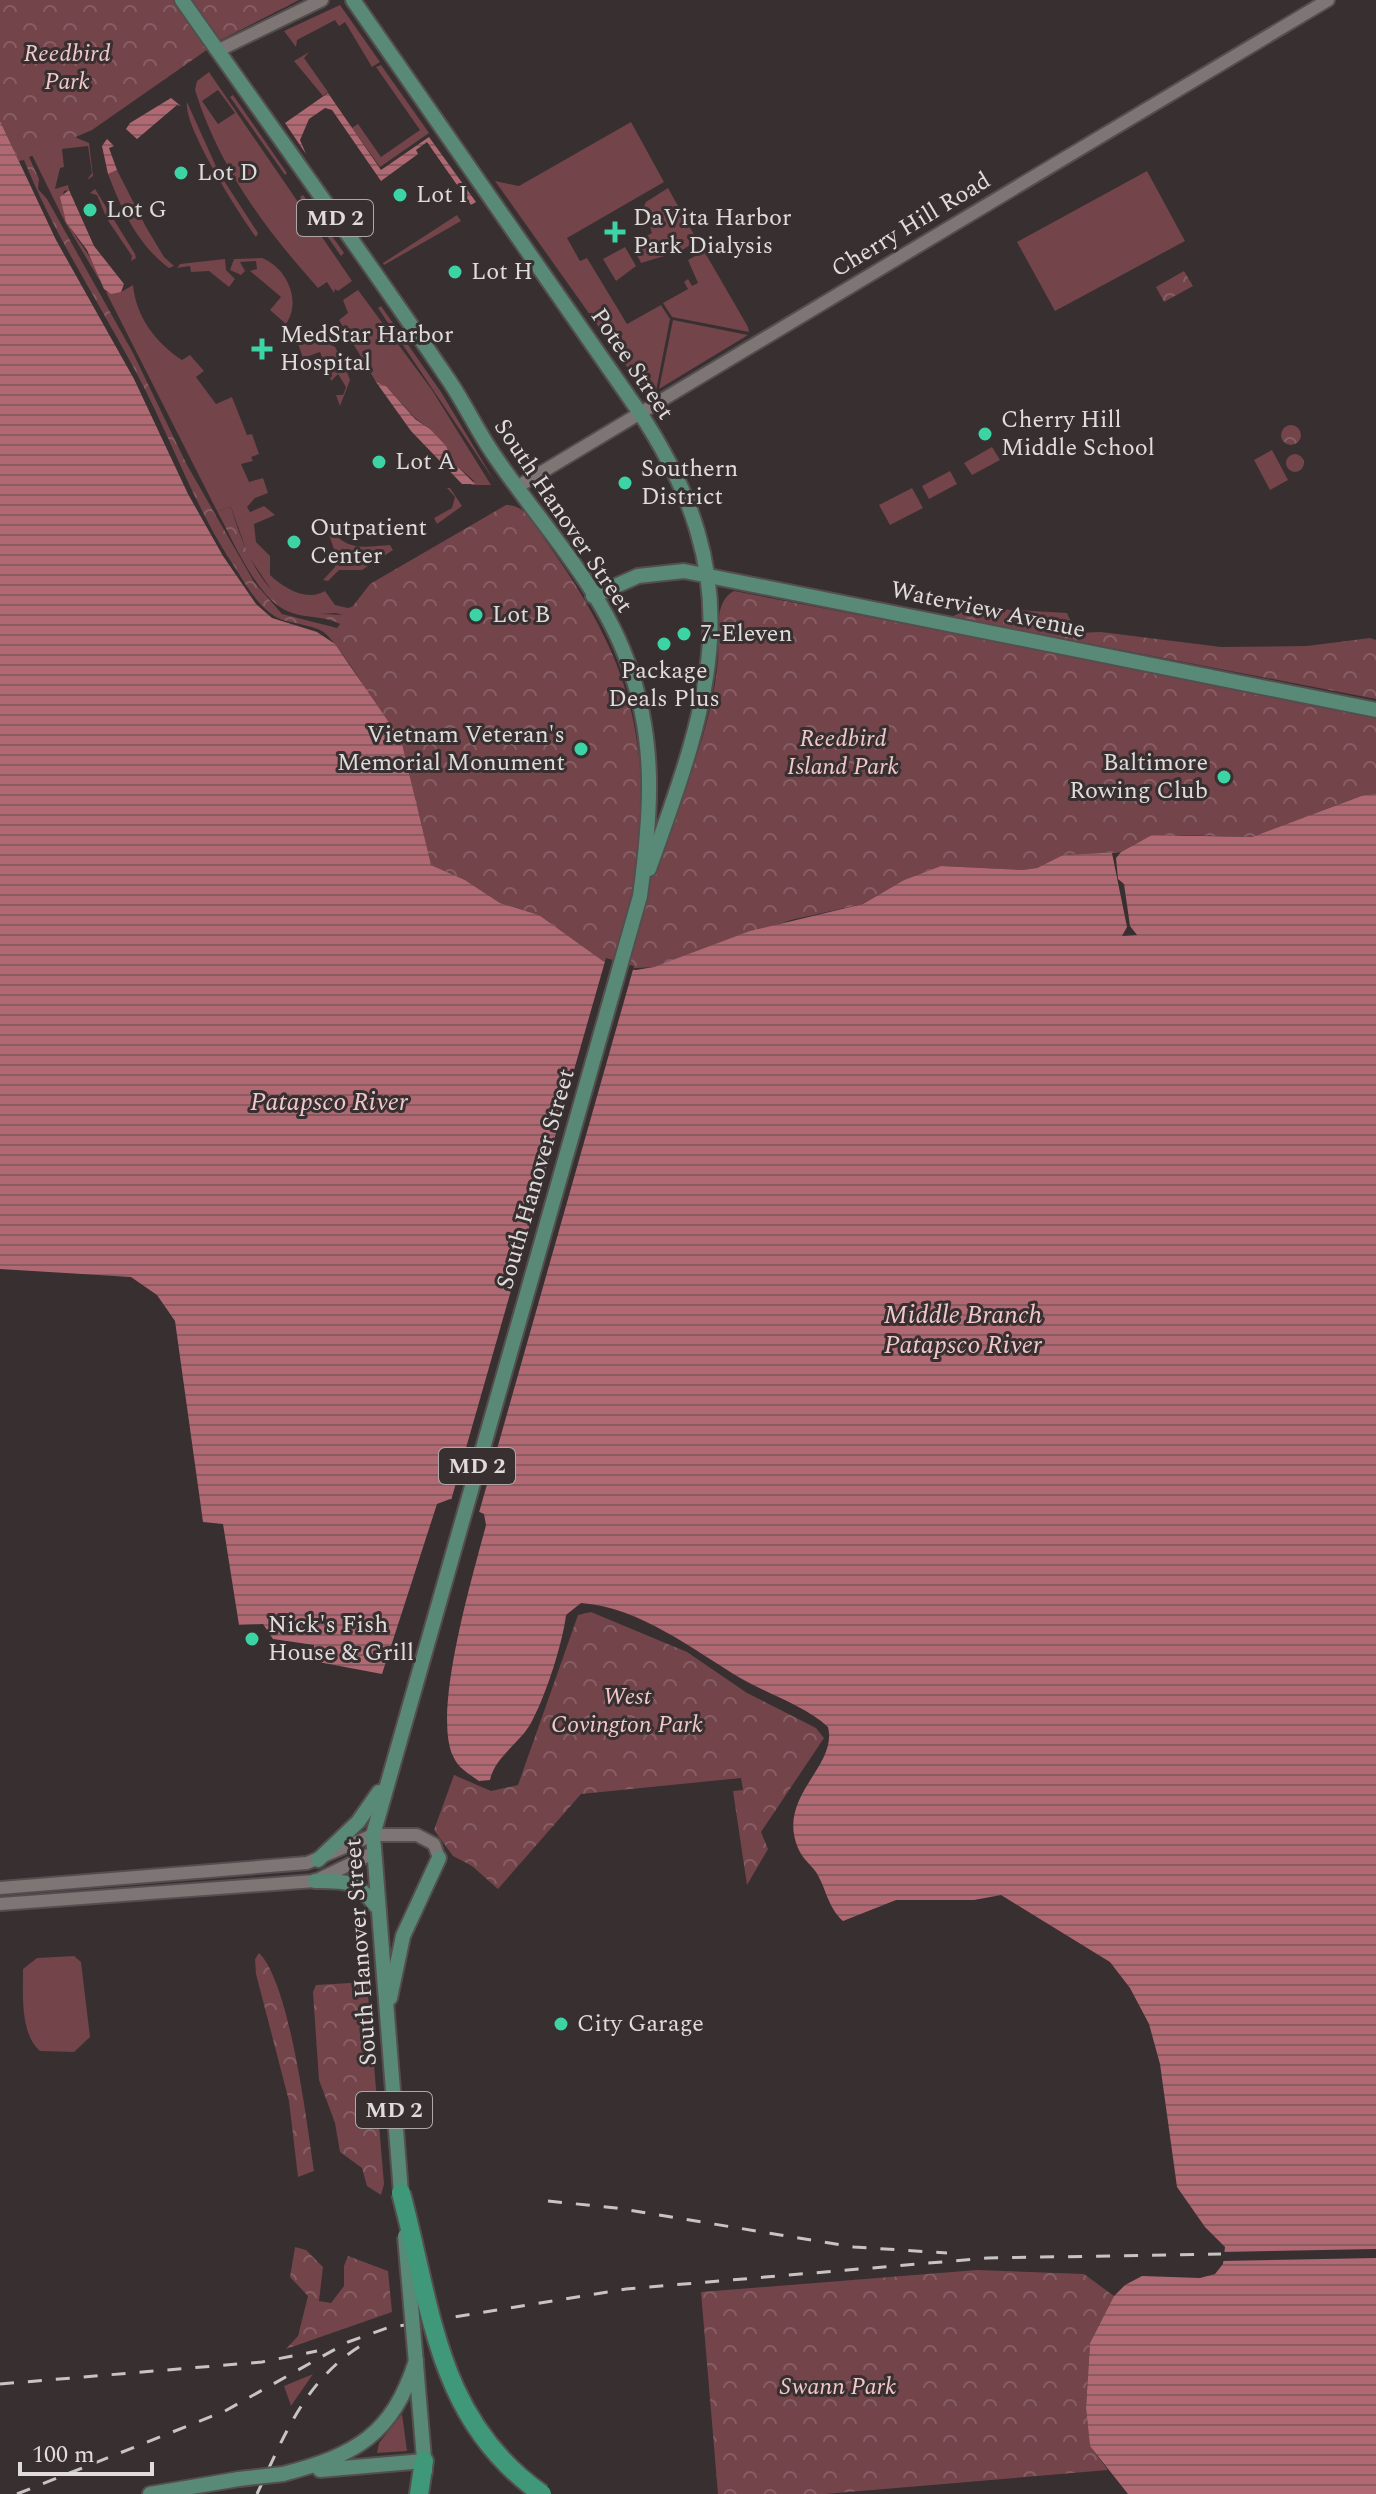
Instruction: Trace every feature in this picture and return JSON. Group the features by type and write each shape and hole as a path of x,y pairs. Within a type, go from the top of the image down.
{"highway":[{"path":"401,2193 434,2332 453,2389 483,2439 518,2476 542,2494"},
{"path":"419,2494 424,2461"}],"main road":[{"name":"South Hanover Street","path":"182,0 446,376 517,487 593,596 628,661 648,738 650,822 640,896 373,1835 428,2494"},
{"name":"Potee Street","path":"353,0 640,413 678,473 698,527 710,576 711,633 703,696 672,806 640,896"},
{"name":"Waterview Avenue","path":"593,596 638,576 684,571 1376,710"},
{"path":"318,1860 358,1822 386,1782"},
{"path":"387,2027 399,1948 439,1858"},
{"path":"315,1881 350,1882 363,1889 377,1907"},
{"path":"372,2465 372,2450 378,2431 403,2395 416,2361"},
{"path":"283,2474 348,2453 378,2431"},
{"path":"150,2494 239,2479 424,2461"}],"street":[{"path":"217,51 322,0"},
{"name":"Cherry Hill Road","path":"517,487 1328,0"},
{"path":"0,1888 318,1860 373,1835 417,1835 434,1844 439,1858"},
{"path":"0,1904 315,1881 373,1853"}],"green space":[{"name":"Reedbird Island Park","path":"0,0 299,0 221,40 92,130 29,157 39,179 38,189 47,199 133,353 187,465 254,582 282,614 337,628 340,624 292,613 274,603 255,580 217,511 231,507 250,558 271,589 284,601 299,607 316,608 321,614 346,615 370,584 506,505 520,509 531,518 593,616 624,684 639,757 640,842 665,846 698,754 710,707 718,660 718,621 722,603 734,591 1376,715 1376,794 1364,795 1252,837 1180,835 1141,841 1121,852 1063,855 1037,868 1022,870 941,866 904,880 863,904 791,920 654,967 620,969 603,961 539,915 500,903 465,880 431,865 426,859 421,829 403,769 378,711 346,659 324,632 270,613 244,582 203,513 149,397 63,242 24,160 19,161 0,121"},
{"path":"340,5 380,62 372,67 345,22 339,26 335,20 297,40 296,47 284,31"},
{"path":"0,44 70,135 89,143 93,176 87,180 92,173 88,146 62,149 64,167 60,168 55,189 68,185 69,190 64,191 62,203 69,226 90,258 100,281 65,222 4,98"},
{"path":"309,52 304,58 328,92 323,96 294,61"},
{"path":"381,65 429,133 380,167 352,128 358,124 381,157 420,130 376,67"},
{"path":"209,72 352,281 338,291 335,289 334,293 327,282 318,288 262,220 217,145 195,90 197,81","holes":["218,90 235,113 218,124 202,101"]},
{"path":"233,95 287,173 285,175 230,97"},
{"path":"187,102 219,173 258,233 256,237 203,149 188,114"},
{"path":"631,122 664,182 567,238 580,261 587,258 627,324 661,305 670,319 656,391 647,395 495,181 519,186"},
{"path":"117,170 146,227 164,257 174,266 169,268 158,259 132,226 108,174"},
{"path":"1147,171 1185,241 1055,311 1017,242"},
{"path":"668,188 697,240 681,251 641,263 636,253 640,250 636,242 652,233 650,227 658,223 653,214 647,217 642,210 646,202"},
{"path":"95,189 135,254 136,258 131,261 132,256 107,219 97,195 90,193"},
{"path":"303,195 344,253 341,256 300,197"},
{"path":"457,215 461,221 384,265 383,263"},
{"path":"625,247 636,266 616,281 603,259"},
{"path":"704,251 749,332 672,317 663,303 688,289 684,282 688,279 692,286 698,283 688,260"},
{"path":"262,258 279,269 289,286 293,305 286,324 270,310 281,297 250,271 257,269 256,261 240,262 245,271 241,275 230,270 234,259"},
{"path":"225,259 226,270 235,279 229,287 209,271 191,272 190,266 177,268 180,264"},
{"path":"1184,271 1193,286 1164,302 1156,287"},
{"path":"133,285 138,308 156,337 182,360 190,355 204,371 196,377 216,404 232,397 247,435 252,434 259,454 251,457 253,461 241,464 249,482 263,478 268,493 255,498 247,507 250,512 264,506 275,515 254,524 256,542 270,556 270,575 282,585 303,594 325,591 335,605 348,608 357,605 436,644 336,613 321,614 289,605 276,597 248,555 231,507 217,511 106,292 121,292"},
{"path":"358,290 432,390 491,485 471,485 474,481 453,462 430,429 415,418 386,386 376,382 339,320 348,313 343,300"},
{"path":"381,306 441,392 495,482 378,308"},
{"path":"673,320 748,335 659,389"},
{"path":"307,334 335,347 344,364 327,370 320,352 303,358 296,338"},
{"path":"345,366 350,380 340,406 336,395 343,395 346,387 338,374 331,381 328,371"},
{"path":"1291,425 1298,428 1301,435 1298,442 1291,445 1284,442 1281,435 1284,428"},
{"path":"992,447 1000,460 972,475 964,463"},
{"path":"1272,450 1288,480 1270,490 1254,460"},
{"path":"1295,454 1304,463 1295,472 1286,463"},
{"path":"950,471 957,484 929,499 922,486"},
{"path":"447,488 450,488 462,506 437,524 434,518 452,508 455,497"},
{"path":"912,488 923,508 890,525 879,505"},
{"path":"329,525 348,544 363,547 390,545 393,550 362,570 339,570 328,581 323,580 335,567 332,557 336,555 326,526"},
{"path":"967,610 1067,613 1076,633 1101,632 1221,647 1307,646 1370,638 1376,640 1376,699 951,617"},
{"name":"West Covington Park","path":"591,1612 687,1652 747,1693 816,1728 824,1738 761,1832 768,1849 747,1885 733,1791 743,1790 741,1778 581,1794 498,1889 472,1866 453,1856 434,1830 454,1775 491,1791 518,1785 578,1615"},
{"path":"259,1953 280,1993 302,2089 314,2171 298,2177 289,2101 256,1974 255,1959"},
{"path":"74,1956 81,1962 90,2037 74,2052 40,2051 29,2035 26,2024 23,1969 37,1958"},
{"path":"367,1982 384,2184 381,2195 367,2186 362,2168 340,2152 335,2123 319,2080 313,1992 316,1985"},
{"path":"295,2247 306,2250 323,2267 319,2301 331,2303 344,2286 344,2266 348,2256 388,2271 392,2312 286,2349 298,2336 308,2296 290,2277"},
{"name":"Swann Park","path":"977,2270 1084,2274 1114,2296 1090,2343 1086,2408 1090,2446 1108,2470 825,2494 718,2494 701,2292"},
{"path":"313,2374 291,2406 284,2386"},
{"path":"402,2414 407,2451 377,2453 379,2443"}],"water":[{"path":"328,93 381,170 429,137 476,202 471,205 427,142 416,150 418,154 381,181 332,110 325,108 309,119 300,140 306,154 285,123"},
{"path":"171,98 181,106 177,105 137,139 126,129 130,123"},
{"name":"Middle Branch Patapsco River","path":"0,121 56,240 134,379 188,494 223,556 256,604 272,618 317,632 335,644 401,740 431,865 465,880 500,903 539,915 603,961 620,969 654,967 750,931 863,904 904,880 941,866 1022,870 1037,868 1063,855 1121,852 1152,835 1252,837 1364,795 1376,794 1376,2494 1128,2494 1090,2446 1086,2408 1090,2343 1114,2296 1125,2285 1142,2276 1200,2278 1215,2274 1223,2264 1225,2247 1205,2227 1177,2187 1160,2064 1149,2024 1130,1988 1110,1962 1001,1895 974,1900 896,1900 843,1921 834,1910 816,1872 800,1852 793,1830 800,1797 829,1742 828,1727 809,1713 624,1612 581,1603 566,1615 553,1668 532,1721 497,1764 490,1780 479,1781 453,1756 447,1708 464,1608 486,1525 484,1514 450,1499 437,1504 382,1674 313,1661 314,1645 273,1639 263,1624 239,1625 223,1524 203,1522 175,1321 157,1295 131,1277 0,1269"},
{"path":"107,139 114,146 109,148 117,170 108,174 102,146"},
{"path":"69,190 94,246 124,284 121,292 111,294 104,289 87,250 66,222 60,197"},
{"path":"376,382 386,386 415,419 430,429 446,446 453,462 475,484 462,484 411,431"}],"pier":[{"path":"1121,852 1116,858 1118,879 1124,884 1130,926 1137,935 1122,936 1127,927 1112,853"},
{"path":"606,958 634,966 478,1516 450,1504"},
{"path":"1376,2249 1376,2258 1221,2261 1221,2252"}],"railway":[{"path":"548,2201 616,2208 854,2247 947,2253"},
{"path":"17,2494 225,2411 348,2342 387,2328 626,2289 988,2258 1221,2254"},
{"path":"257,2494 287,2431 311,2392 342,2359 362,2345"},
{"path":"0,2384 262,2362 317,2351"}],"place":[{"name":"Lot D","path":"181,173"},
{"name":"Lot I","path":"400,195"},
{"name":"Lot G","path":"90,210"},
{"name":"DaVita Harbor Park Dialysis","path":"615,232"},
{"name":"Lot H","path":"455,272"},
{"name":"MedStar Harbor Hospital","path":"262,349"},
{"name":"Cherry Hill Middle School","path":"985,434"},
{"name":"Lot A","path":"379,462"},
{"name":"Southern District","path":"625,483"},
{"name":"Outpatient Center","path":"294,542"},
{"name":"Lot B","path":"476,615"},
{"name":"7-Eleven","path":"684,634"},
{"name":"Package Deals Plus","path":"664,644"},
{"name":"Vietnam Veteran's Memorial Monument","path":"581,749"},
{"name":"Baltimore Rowing Club","path":"1224,777"},
{"name":"Nick's Fish House & Grill","path":"252,1639"},
{"name":"City Garage","path":"561,2024"}],"park label":[{"name":"Reedbird Park","path":"67,68"}],"water label":[{"name":"Patapsco River","path":"329,1102"}]}
